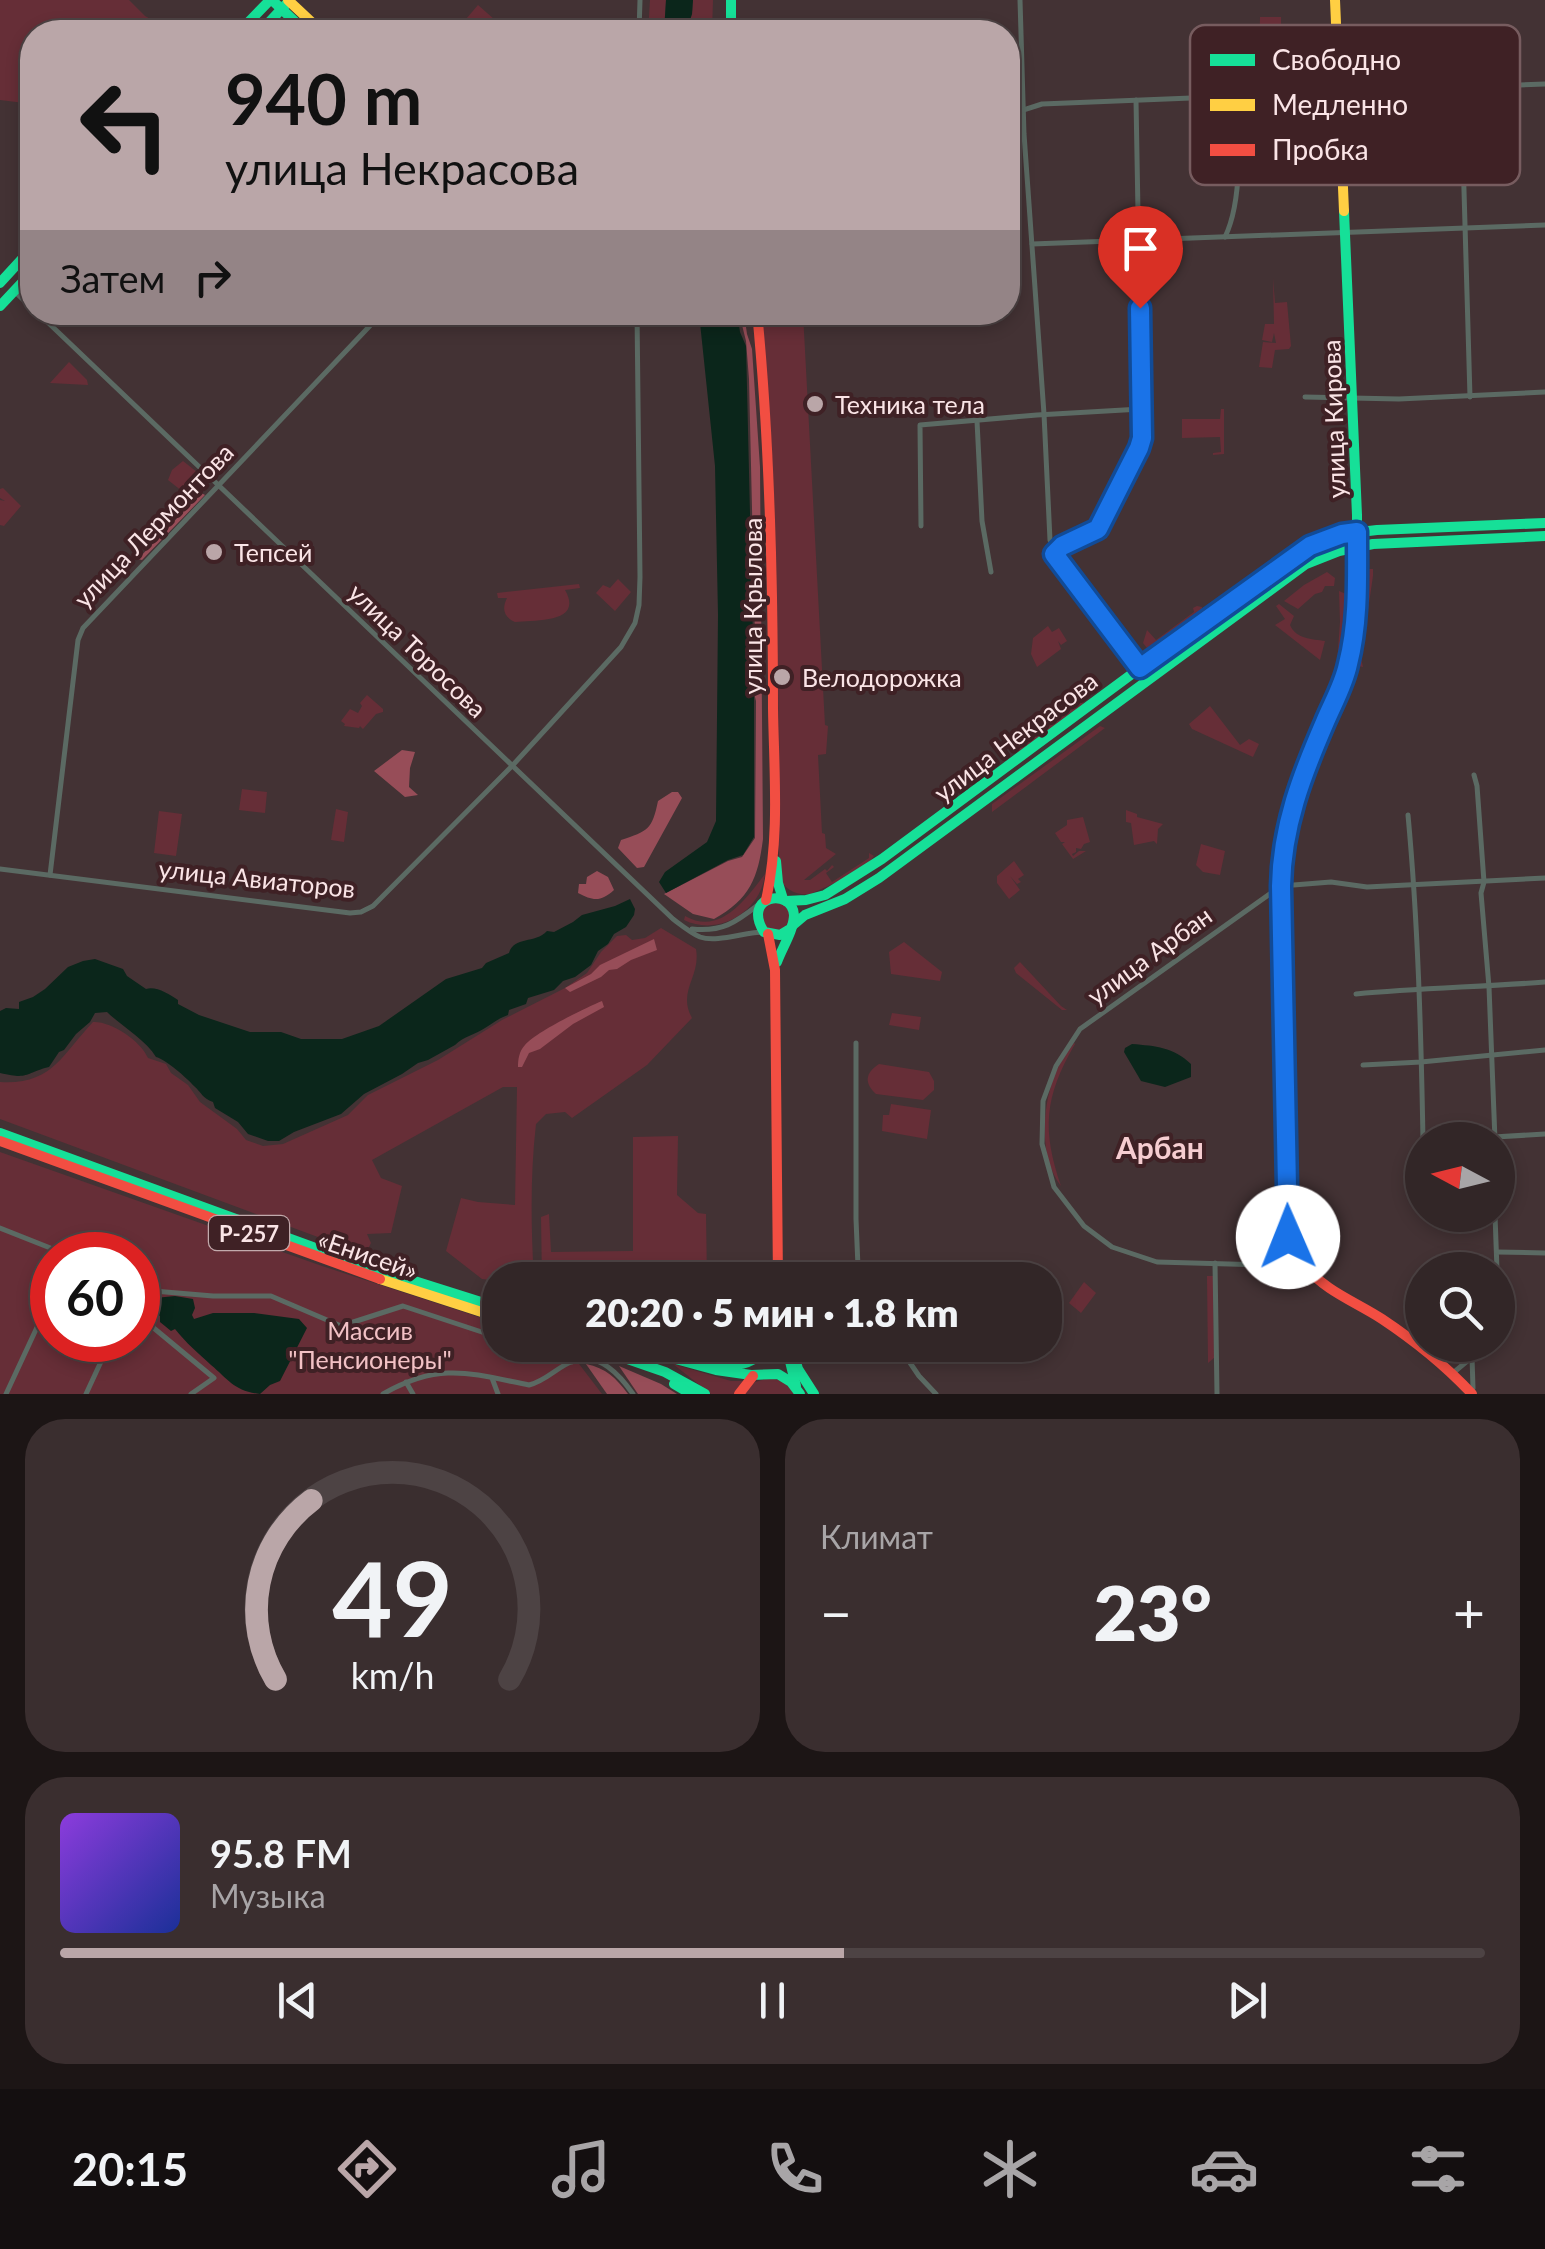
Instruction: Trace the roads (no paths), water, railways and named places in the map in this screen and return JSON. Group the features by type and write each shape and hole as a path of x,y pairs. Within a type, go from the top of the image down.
{"main road":[{"path":"251,20 271,0 287,2 308,20"},
{"name":"улица Кирова","path":"1334,0 1335,25"},
{"name":"улица Кирова","path":"1288,1244 1281,886 1284,852 1292,806 1305,768 1348,668 1355,621 1357,532 1343,185"},
{"path":"1,280 20,260"},
{"name":"улица Торосова","path":"1,280 14,291"},
{"path":"0,306 20,285"},
{"name":"улица Крылова","path":"758,325 771,495 774,834 770,882 756,917 766,933 775,970 780,1262"},
{"name":"улица Некрасова","path":"785,900 815,898 882,859 1310,546 1357,532 1545,523"},
{"name":"улица Некрасова","path":"791,927 806,914 844,899 879,878 1306,564 1331,552 1378,543 1545,536"},
{"path":"774,834 777,876 785,900 793,909 791,927 775,970"},
{"path":"764,901 785,900"},
{"path":"766,933 780,935 791,927"},
{"name":"«Енисей»","path":"0,1132 351,1261 482,1302"},
{"name":"«Енисей»","path":"0,1142 348,1269 482,1312"},
{"path":"1288,1244 1301,1259 1302,1272"},
{"path":"1288,1244 1280,1264 1282,1277 1290,1280 1302,1272"},
{"path":"1280,1264 1286,1255 1294,1254"},
{"path":"1302,1272 1382,1319 1472,1391"},
{"path":"629,1362 691,1394"},
{"path":"634,1362 705,1394"},
{"path":"686,1362 753,1376 778,1374 800,1391"},
{"path":"693,1364 752,1362"},
{"path":"738,1394 763,1362"},
{"path":"793,1362 800,1391"},
{"path":"795,1362 814,1394"}],"street":[{"path":"1020,0 1049,531 1054,554 1148,679"},
{"path":"1520,86 1545,84"},
{"path":"1020,110 1042,104 1190,98"},
{"path":"1054,554 1062,546 1098,529 1142,438 1136,100"},
{"path":"1224,237 1236,185"},
{"path":"1463,185 1470,397"},
{"path":"1032,244 1545,225"},
{"name":"улица Торосова","path":"14,291 20,296"},
{"name":"улица Торосова","path":"51,325 667,914 688,929"},
{"name":"улица Лермонтова","path":"50,875 80,634 371,325"},
{"path":"512,766 621,646 634,623 640,577 637,325"},
{"path":"1304,396 1470,397 1545,392"},
{"path":"921,526 920,425 1141,409"},
{"path":"977,421 982,521 991,572"},
{"name":"улица Авиаторов","path":"0,869 361,912 372,906 512,766"},
{"path":"1474,775 1484,882 1481,893 1494,1122"},
{"path":"1408,815 1419,988 1420,1122"},
{"path":"1281,886 1331,882 1367,887 1545,878"},
{"name":"улица Арбан","path":"1280,1264 1157,1262 1112,1247 1084,1226 1054,1187 1042,1144 1043,1101 1056,1066 1080,1028 1281,886"},
{"path":"688,929 724,927 764,901"},
{"path":"688,929 713,939 748,932 766,933"},
{"path":"1356,994 1545,982"},
{"path":"856,1042 858,1262"},
{"path":"1363,1065 1545,1050"},
{"path":"1515,1137 1545,1134"},
{"path":"0,1228 30,1240"},
{"path":"1496,1232 1497,1252"},
{"path":"1515,1252 1545,1253"},
{"path":"1216,1263 1218,1394"},
{"path":"160,1292 271,1296 342,1326 404,1306 482,1332"},
{"path":"160,1333 214,1378 191,1394"},
{"path":"6,1394 30,1342"},
{"path":"86,1394 101,1362"},
{"path":"383,1394 423,1375 446,1372 536,1384 572,1362"},
{"path":"601,1362 620,1375 633,1394"},
{"path":"909,1362 936,1394"},
{"path":"1453,1373 1466,1362"},
{"path":"1472,1362 1472,1391"},
{"path":"492,1378 498,1394"},
{"path":"406,1382 413,1394"}],"place":[{"name":"Техника тела","path":"815,404"},
{"name":"Тепсей","path":"214,552"},
{"name":"Велодорожка","path":"782,677"}],"district":[{"name":"Арбан","path":"1160,1147"}],"park label":[{"name":"Массив \"Пенсионеры\"","path":"370,1344"}]}
